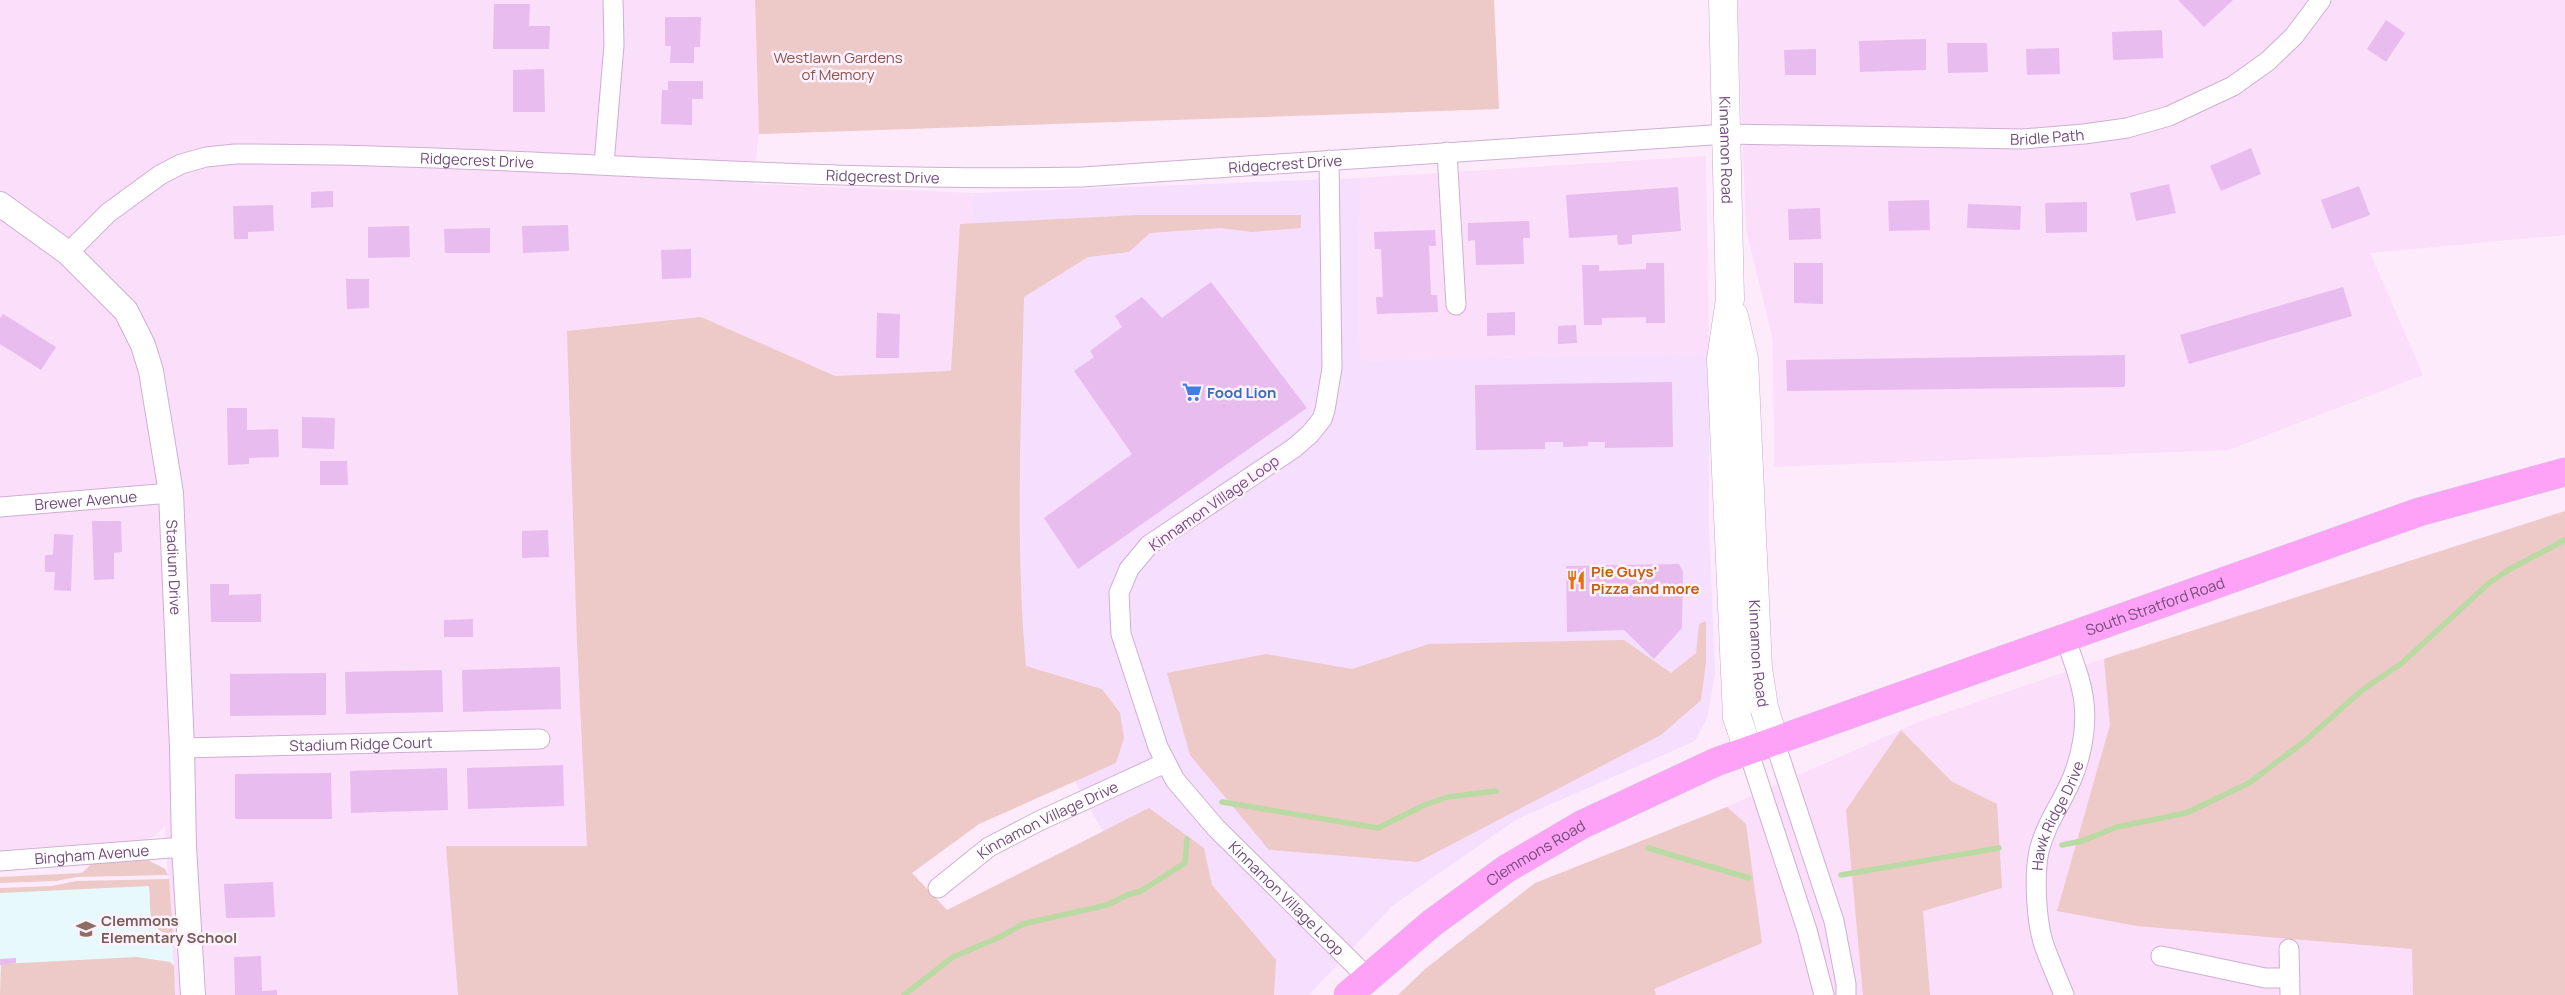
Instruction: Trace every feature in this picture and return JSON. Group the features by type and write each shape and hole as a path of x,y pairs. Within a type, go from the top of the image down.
{"main road":[{"name":"Kinnamon Road","path":"1723,0 1730,300 1721,359 1737,717 1748,750"},
{"name":"Kinnamon Road","path":"1730,300 1744,359 1758,668 1764,707 1774,740"},
{"name":"South Stratford Road","path":"1748,750 2419,512 2565,472"},
{"name":"Clemmons Road","path":"1358,986 1465,898 1527,856 1616,808 1748,750"}],"street":[{"path":"604,164 614,45 613,0"},
{"name":"Bridle Path","path":"1727,134 2024,139 2127,128 2169,116 2233,86 2268,61 2294,36 2322,0"},
{"name":"Ridgecrest Drive","path":"68,253 108,212 129,196 180,164 206,157 235,154 294,154 604,164 801,174 1002,179 1082,177 1727,134"},
{"path":"1447,152 1456,306"},
{"name":"Kinnamon Village Loop","path":"1329,160 1332,368 1329,394 1322,419 1294,448 1148,545 1129,568 1119,593 1121,634 1165,763 1188,797 1358,986"},
{"name":"Stadium Drive","path":"0,204 68,253 126,311 143,345 154,385 171,493 182,748 184,847 193,995"},
{"name":"Brewer Avenue","path":"0,507 171,493"},
{"name":"Hawk Ridge Drive","path":"2064,995 2043,941 2038,908 2038,874 2039,852 2046,829 2071,781 2079,755 2084,726 2084,702 2065,637"},
{"name":"Stadium Ridge Court","path":"182,748 540,739"},
{"name":"Kinnamon Road","path":"1774,740 1834,921 1846,995"},
{"name":"Kinnamon Road","path":"1748,750 1807,930 1824,995"},
{"name":"Kinnamon Village Drive","path":"938,888 989,847 1039,821 1165,763"},
{"name":"Bingham Avenue","path":"0,861 184,847"},
{"path":"1807,930 1834,921"},
{"path":"2161,956 2265,978 2290,986 2289,949"}],"shaded area":[{"path":"0,0 755,0 759,134 753,184 974,193 959,404 625,846 492,847 500,995 175,995 165,826 154,837 142,840 0,850"},
{"path":"1737,0 2565,0 2565,235 2370,253 2423,375 2228,450 1774,467 1773,340 1746,229"},
{"path":"1706,156 1709,353 1359,361 1360,178"},
{"path":"1360,178 1359,361 1709,353 1709,525 1715,675 1707,718 1695,741 1517,819 1392,906 1309,995 1271,995 1121,864 1024,690 959,404 974,193"},
{"path":"2132,649 2094,909 2431,933 2433,995 1607,995 1572,875 1919,722"},
{"name":"Clemmons Elementary School","path":"169,880 175,995 0,995 0,891"}],"green space":[{"name":"Westlawn Gardens of Memory","path":"755,0 1494,0 1499,109 759,134"},
{"path":"1138,215 1301,215 1301,228 1252,232 1221,228 1150,233 1129,252 1088,257 1024,297 1020,435 1020,528 1026,666 1102,689 1120,713 1124,738 1116,763 979,824 912,873 947,910 1149,808 1204,848 1212,885 1276,960 1274,995 458,995 446,846 587,846 577,643 567,331 701,317 835,376 951,371 960,224"},
{"path":"2565,511 2565,995 2413,995 2412,949 2137,926 2057,911 2110,725 2104,659"},
{"path":"1706,621 1706,662 1701,700 1661,735 1418,862 1269,850 1190,755 1167,673 1266,654 1352,669 1429,644 1624,640 1671,673 1696,653 1699,624"},
{"path":"1901,730 1951,781 1997,804 2002,888 1923,911 1930,995 1863,995 1846,810"},
{"path":"1727,807 1746,824 1762,943 1654,989 1656,995 1398,995 1425,969 1535,883"},
{"path":"148,860 165,869 168,875 77,877 56,881 0,883 0,877 82,873 91,864"},
{"path":"169,879 173,936 157,929 153,923 150,911 149,886 0,893 0,888 52,886 76,881"},
{"path":"137,957 170,962 174,966 175,995 0,995 1,964"}],"building":[{"path":"2178,0 2233,0 2204,27"},
{"path":"494,4 530,4 529,26 550,26 549,49 493,49"},
{"path":"665,17 701,17 700,47 694,47 694,63 670,63 671,46 665,46"},
{"path":"2386,20 2405,33 2386,62 2367,49"},
{"path":"2162,30 2163,58 2113,60 2112,32"},
{"path":"1926,39 1926,70 1860,72 1859,41"},
{"path":"1947,43 1987,43 1988,72 1948,73"},
{"path":"2059,48 2060,74 2027,75 2026,49"},
{"path":"1816,49 1816,75 1785,75 1784,50"},
{"path":"544,69 545,112 513,112 513,70"},
{"path":"668,81 703,81 703,99 692,99 692,125 661,124 662,90 668,90"},
{"path":"2251,148 2261,174 2221,191 2210,166"},
{"path":"2169,184 2176,213 2136,221 2130,193"},
{"path":"2359,186 2370,215 2332,229 2321,200"},
{"path":"1678,187 1681,231 1632,235 1632,244 1618,245 1617,235 1569,238 1566,195"},
{"path":"333,191 333,207 311,208 311,192"},
{"path":"1929,200 1930,230 1889,231 1888,201"},
{"path":"2087,202 2087,232 2046,233 2045,203"},
{"path":"1968,204 2021,206 2020,230 1967,228"},
{"path":"273,205 274,231 248,232 248,239 234,239 233,206"},
{"path":"1820,208 1821,239 1789,240 1788,209"},
{"path":"1529,221 1530,238 1523,238 1524,264 1476,265 1475,240 1468,241 1468,223"},
{"path":"568,225 569,251 523,253 522,226"},
{"path":"409,226 410,257 368,258 368,227"},
{"path":"490,228 490,253 445,253 444,229"},
{"path":"1435,230 1436,246 1429,246 1431,295 1437,295 1438,312 1377,314 1376,297 1383,297 1381,249 1375,249 1374,232"},
{"path":"691,249 691,278 662,279 661,250"},
{"path":"1646,263 1664,263 1665,323 1646,323 1646,317 1602,318 1602,325 1584,325 1582,265 1599,265 1599,271 1646,269"},
{"path":"1794,263 1823,263 1823,304 1794,303"},
{"path":"346,279 369,279 369,308 347,309"},
{"path":"1211,282 1307,408 1078,569 1044,518 1132,454 1074,371 1094,357 1090,351 1122,327 1115,316 1142,297 1162,318"},
{"path":"2343,287 2352,316 2189,364 2180,335"},
{"path":"1515,312 1515,335 1487,336 1487,313"},
{"path":"877,313 900,314 899,358 876,358"},
{"path":"3,314 56,347 41,370 0,344 0,318"},
{"path":"1576,325 1577,343 1558,344 1558,326"},
{"path":"2125,355 2125,387 1787,391 1786,360"},
{"path":"1672,382 1673,447 1605,448 1605,442 1588,442 1588,446 1563,447 1563,442 1545,442 1545,449 1476,450 1475,385"},
{"path":"227,408 247,408 247,430 278,429 279,457 249,458 249,464 228,465"},
{"path":"302,417 335,418 334,449 302,448"},
{"path":"320,461 347,461 348,485 320,485"},
{"path":"92,521 121,521 122,552 114,553 114,579 94,580"},
{"path":"548,530 549,557 522,558 522,531"},
{"path":"54,534 73,535 71,591 54,590 55,572 45,572 45,555 53,555"},
{"path":"1679,564 1683,572 1682,628 1654,659 1624,630 1567,632 1566,566"},
{"path":"210,584 229,584 229,595 261,594 261,622 211,622"},
{"path":"473,619 473,637 444,637 444,620"},
{"path":"560,667 561,709 463,712 462,670"},
{"path":"442,670 443,712 346,714 345,672"},
{"path":"326,673 326,715 230,716 230,674"},
{"path":"563,765 564,806 468,809 467,768"},
{"path":"447,768 448,810 351,813 350,771"},
{"path":"331,773 332,819 235,819 235,774"},
{"path":"273,882 275,917 226,918 224,884"},
{"path":"261,956 262,991 277,990 277,995 235,995 234,957"},
{"path":"16,958 16,963 0,965 0,959"}],"waterway":[{"path":"2062,845 2082,841 2117,827 2186,813 2249,783 2305,741 2361,691 2402,663 2489,583 2510,569 2565,540"},
{"path":"1222,802 1378,828 1427,804 1448,797 1496,791"},
{"path":"904,995 953,957 1002,936 1023,924 1107,905 1127,895 1141,891 1185,863 1187,839"},
{"path":"1648,848 1749,878"},
{"path":"1841,875 1999,848"}],"place":[{"name":"Food Lion","path":"1192,392"},
{"name":"Pie Guys' Pizza and more","path":"1576,580"},
{"name":"Clemmons Elementary School","path":"86,929"}]}
